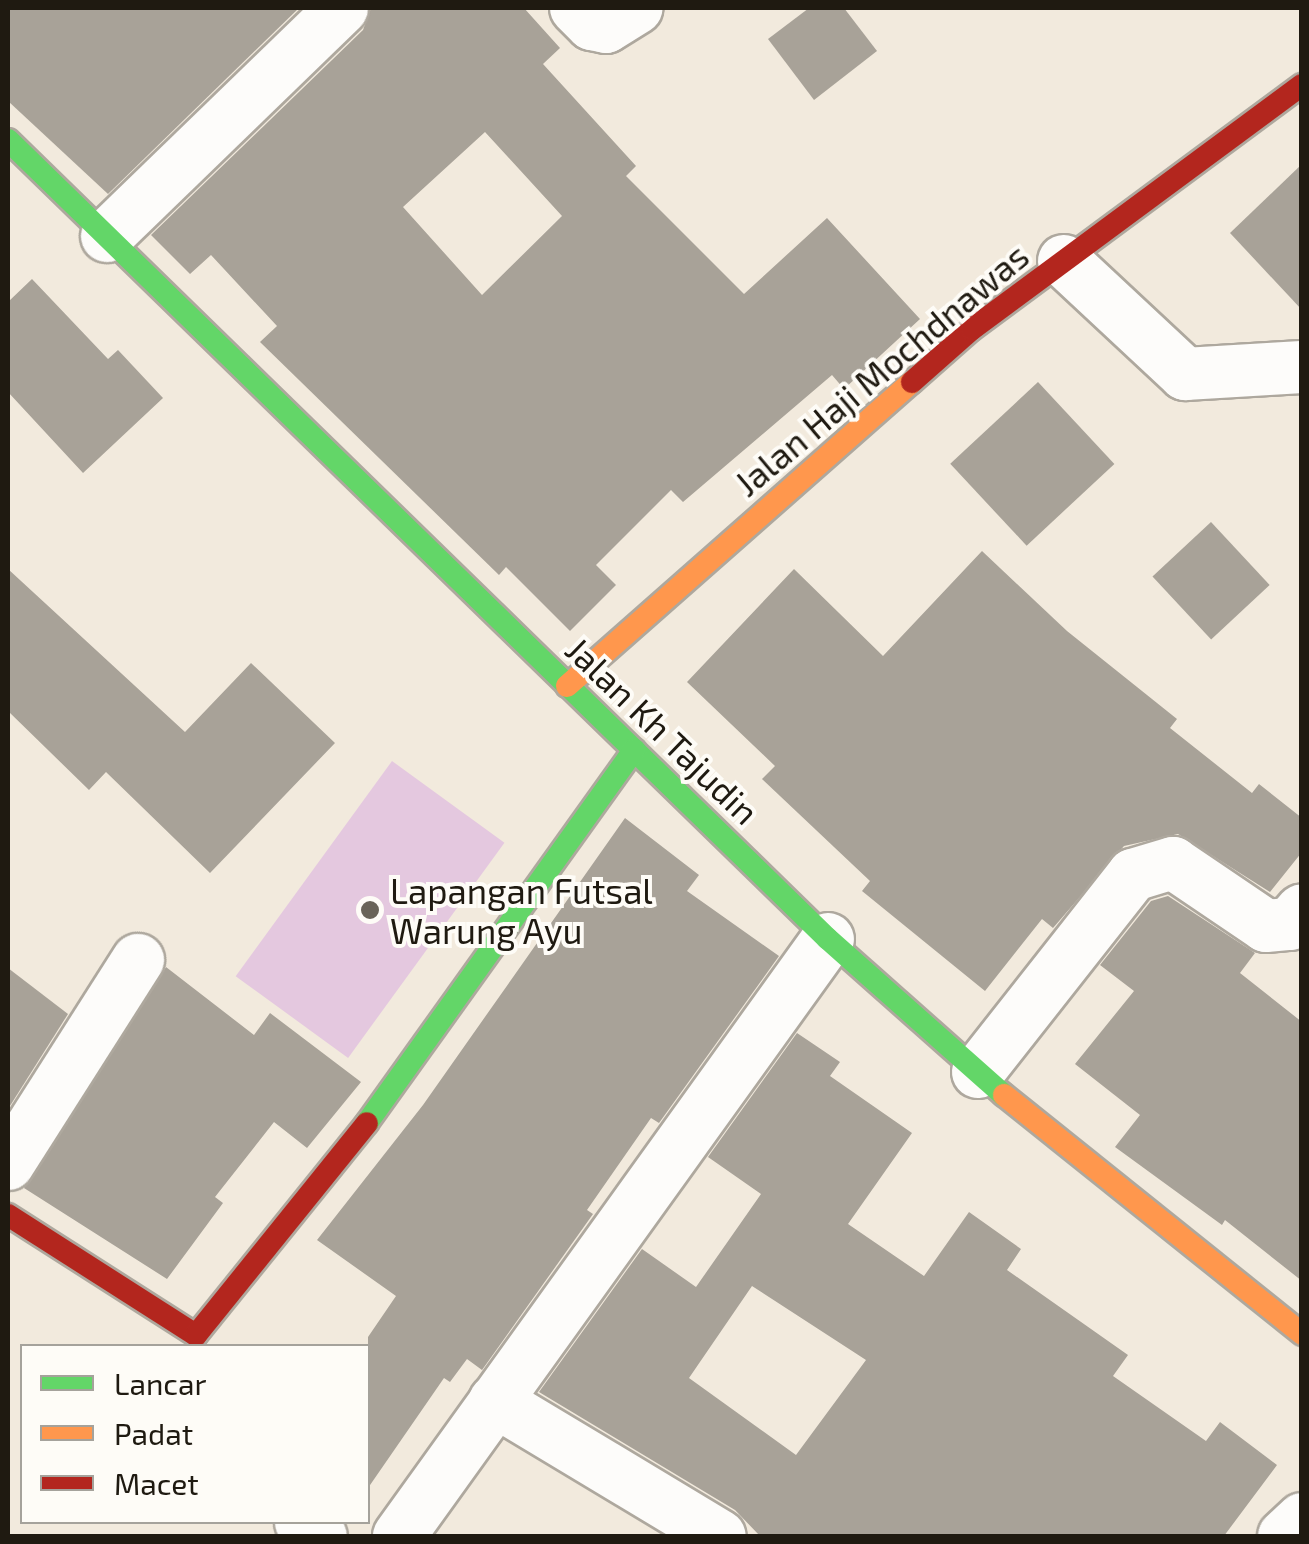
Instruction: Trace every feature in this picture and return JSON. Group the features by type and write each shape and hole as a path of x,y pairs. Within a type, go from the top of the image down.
{"street":[{"path":"107,236 342,8"},
{"path":"576,8 592,24 606,27 638,8"},
{"name":"Jalan Haji Mochdnawas","path":"566,686 972,330 1302,85"},
{"name":"Jalan Kh Tajudin","path":"8,140 828,939 978,1072 1302,1334"},
{"path":"1064,261 1185,374 1302,367"},
{"path":"8,1214 191,1341 396,1087 634,750"},
{"path":"978,1072 1133,876 1174,864 1266,926 1290,924 1302,910"},
{"path":"399,1536 828,939"},
{"path":"8,1164 138,960"},
{"path":"496,1401 720,1536"},
{"path":"1284,1536 1302,1519"}],"shaded area":[{"name":"Lapangan Futsal Warung Ayu","path":"392,761 504,843 348,1058 236,976"}],"building":[{"path":"8,8 299,8 108,194 8,101"},
{"path":"371,8 524,8 560,48 543,64 636,166 626,176 744,294 827,218 920,319 844,389 832,375 683,502 671,490 596,565 616,585 570,631 506,567 499,575 260,342 277,326 211,255 190,274 151,235 363,30","holes":["485,132 562,216 482,295 403,207"]},
{"path":"809,8 844,8 877,51 814,100 768,39"},
{"path":"1302,164 1302,310 1230,233"},
{"path":"32,279 108,359 118,350 163,398 83,473 8,392 8,302"},
{"path":"1038,382 1114,464 1027,546 950,464"},
{"path":"1211,522 1270,585 1211,639 1152,577"},
{"path":"982,551 1067,631 1177,719 1170,728 1252,793 1259,784 1302,818 1302,852 1270,892 1178,834 1124,846 1053,928 1042,919 985,991 862,891 870,881 762,779 775,766 687,682 794,569 883,656"},
{"path":"8,569 185,732 251,663 335,743 210,873 106,772 89,790 8,711"},
{"path":"625,818 699,875 687,891 779,956 659,1123 651,1118 587,1210 593,1214 482,1370 467,1359 450,1382 444,1378 370,1485 368,1337 396,1296 317,1240 423,1105"},
{"path":"1168,896 1255,953 1240,973 1302,1022 1302,1281 1225,1220 1222,1225 1115,1147 1140,1115 1075,1064 1134,991 1100,965 1151,901"},
{"path":"166,967 254,1035 270,1013 361,1082 307,1148 274,1122 215,1197 223,1203 167,1279 24,1188"},
{"path":"8,968 68,1014 8,1109"},
{"path":"797,1033 840,1062 830,1076 912,1133 848,1224 924,1276 969,1212 1021,1249 1007,1270 1128,1355 1113,1376 1206,1441 1220,1422 1277,1465 1224,1536 760,1536 735,1510 539,1392 642,1249 696,1287 761,1194 708,1157","holes":["752,1286 866,1360 796,1455 689,1378"]}],"traffic: fast":[{"path":"8,140 828,939 1004,1095"},
{"path":"367,1123 634,750"}],"traffic: slow":[{"path":"567,686 912,382"},
{"path":"1004,1095 1302,1334"}],"traffic: jam":[{"path":"912,382 972,329 1302,85"},
{"path":"8,1215 196,1335 367,1123"}],"place":[{"name":"Lapangan Futsal Warung Ayu","path":"370,910"}]}
